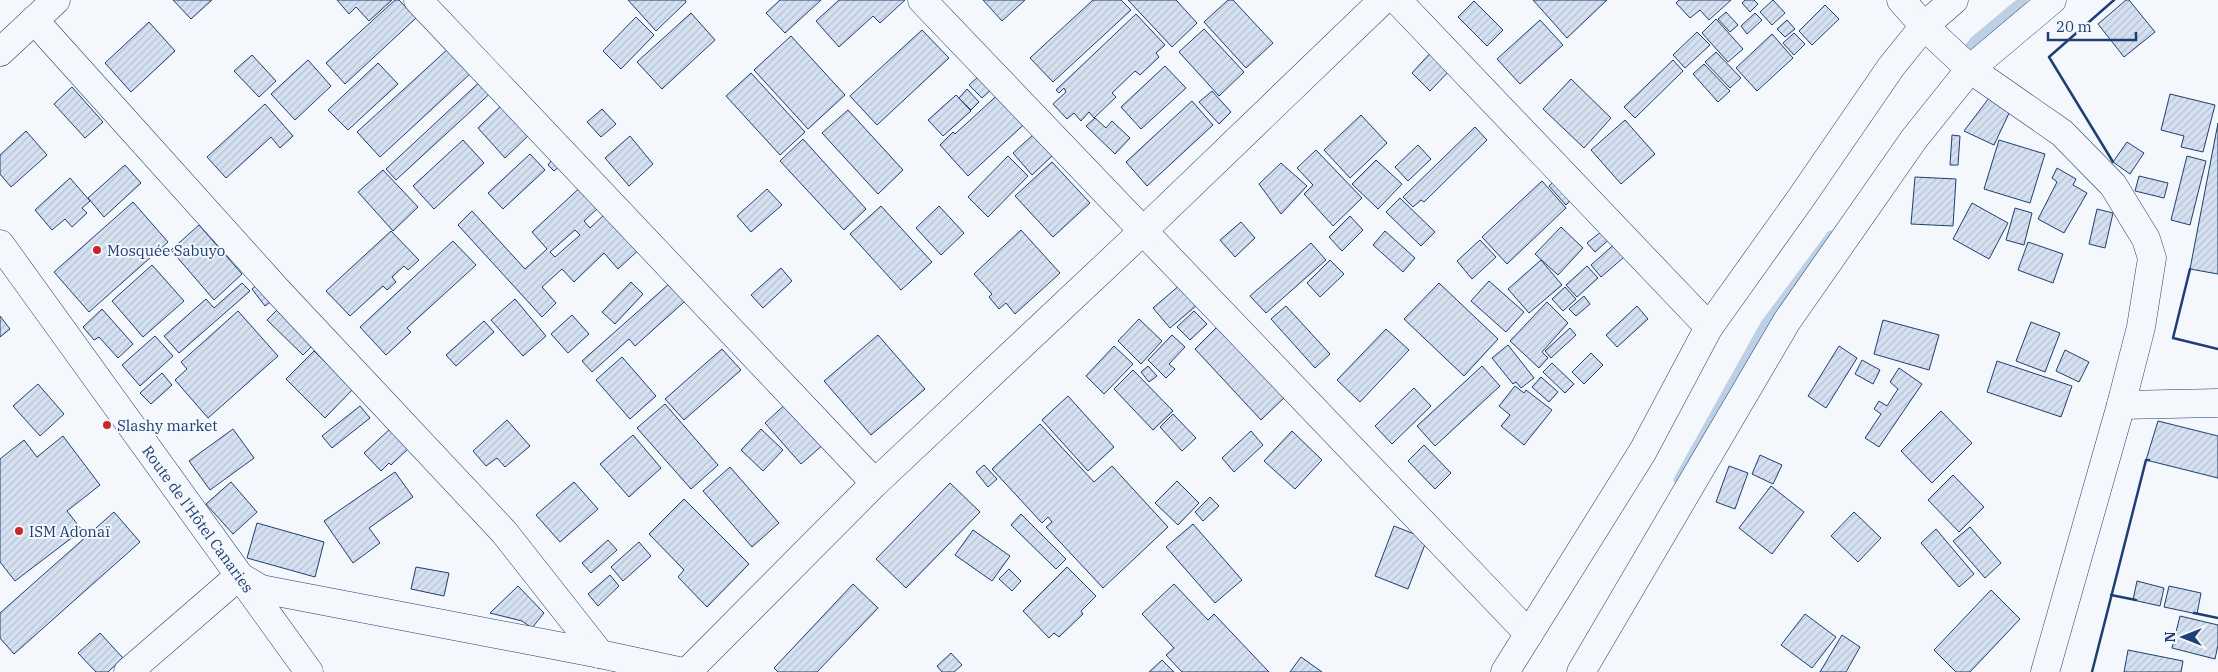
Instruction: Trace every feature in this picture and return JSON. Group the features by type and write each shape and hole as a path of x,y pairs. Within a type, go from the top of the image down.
{"street":[{"path":"0,52 56,0"},
{"path":"418,0 875,483"},
{"path":"922,0 1529,634"},
{"path":"128,672 239,576 261,589 685,672 875,483 1144,230 1383,0"},
{"path":"1397,0 1708,327"},
{"path":"1901,0 1924,26 1970,69 2062,133 2113,185 2146,239 2152,258 2141,327 2121,405 2044,672"},
{"path":"1505,672 1642,451 1708,327 1801,198 1890,67 1924,26 1954,0"},
{"path":"1581,672 1787,321 1914,139 1970,69 2052,0"},
{"path":"34,20 277,290 504,532 600,654"},
{"name":"Route de l'Hôtel Canaries","path":"0,244 308,672"},
{"path":"2121,405 2218,402"}],"building":[{"path":"173,0 212,0 191,19"},
{"path":"337,0 392,0 369,21 356,7 349,14"},
{"path":"395,0 399,0 416,18 345,84 326,63"},
{"path":"628,0 685,0 686,2 656,31"},
{"path":"780,0 821,0 785,33 766,13"},
{"path":"839,0 905,0 880,23 873,16 839,47 816,21"},
{"path":"983,0 1025,0 1002,21"},
{"path":"1093,0 1121,0 1131,10 1053,82 1030,58"},
{"path":"1128,0 1176,0 1197,23 1172,47"},
{"path":"1228,0 1233,0 1273,43 1246,68 1204,22"},
{"path":"1533,0 1607,0 1567,38"},
{"path":"1679,0 1731,0 1709,20 1700,10 1690,18 1676,3"},
{"path":"1745,0 1754,0 1758,4 1750,12 1742,3"},
{"path":"1773,0 1785,13 1772,25 1760,12"},
{"path":"2126,0 2129,0 2155,32 2124,57 2098,24"},
{"path":"1474,1 1503,30 1487,46 1458,17"},
{"path":"1825,5 1839,19 1812,45 1799,31"},
{"path":"1726,12 1738,25 1730,32 1718,19"},
{"path":"691,13 715,40 662,89 637,62"},
{"path":"1755,13 1762,20 1747,34 1741,26"},
{"path":"1136,14 1165,45 1156,53 1159,57 1140,75 1135,71 1112,93 1116,97 1094,118 1089,112 1081,121 1074,113 1067,119 1053,104 1066,92 1064,88 1059,93 1056,90"},
{"path":"636,17 654,35 621,69 603,51"},
{"path":"1716,19 1743,49 1728,62 1702,33"},
{"path":"1540,20 1563,45 1520,84 1497,59"},
{"path":"1787,20 1795,29 1785,37 1777,29"},
{"path":"149,22 175,51 131,92 105,63"},
{"path":"1204,29 1244,72 1219,96 1179,52"},
{"path":"922,30 949,58 877,125 850,96"},
{"path":"1697,32 1710,45 1685,68 1673,55"},
{"path":"1794,33 1805,44 1794,55 1783,43"},
{"path":"1772,34 1793,58 1757,91 1736,68"},
{"path":"791,36 845,95 808,129 754,70"},
{"path":"449,48 471,73 380,157 357,132"},
{"path":"1433,50 1452,68 1430,91 1412,73"},
{"path":"1716,52 1741,78 1730,88 1705,62"},
{"path":"252,55 276,81 259,97 234,71"},
{"path":"308,60 331,86 295,120 271,94"},
{"path":"1673,60 1683,71 1635,118 1624,107"},
{"path":"378,63 398,84 348,130 328,110"},
{"path":"1704,64 1730,91 1718,102 1693,74"},
{"path":"1165,66 1186,88 1141,129 1121,107"},
{"path":"751,73 805,132 780,155 726,96"},
{"path":"486,76 496,88 396,180 386,169"},
{"path":"979,76 992,89 982,98 969,85"},
{"path":"1571,79 1611,118 1584,148 1543,109"},
{"path":"72,87 103,122 85,138 54,104"},
{"path":"967,89 979,102 971,110 959,98"},
{"path":"1004,89 1031,118 968,176 940,145 953,132 955,134"},
{"path":"1212,91 1231,112 1219,124 1199,102"},
{"path":"2170,94 2215,105 2203,152 2181,147 2184,136 2161,130"},
{"path":"956,95 971,111 943,136 928,120"},
{"path":"1989,98 2011,109 1994,145 1964,131"},
{"path":"506,101 533,131 505,158 478,128"},
{"path":"1192,101 1213,125 1147,186 1126,162"},
{"path":"265,104 293,136 280,148 271,137 226,178 207,157"},
{"path":"602,109 616,124 601,137 587,122"},
{"path":"848,110 903,170 878,194 822,133"},
{"path":"1361,115 1387,143 1350,178 1324,150"},
{"path":"1095,118 1106,128 1112,121 1130,138 1115,154 1086,126"},
{"path":"1625,120 1655,154 1621,184 1591,150"},
{"path":"2218,123 2218,274 2190,269"},
{"path":"1475,127 1487,140 1424,202 1421,200 1413,207 1403,197"},
{"path":"26,131 47,155 11,187 0,174 0,155"},
{"path":"1034,134 1053,155 1032,175 1013,153"},
{"path":"1952,135 1960,136 1958,165 1950,165"},
{"path":"630,136 653,164 629,186 605,158"},
{"path":"803,139 866,209 844,230 780,161"},
{"path":"463,140 484,163 434,209 413,186"},
{"path":"1999,140 2045,154 2030,203 1984,189"},
{"path":"2127,142 2144,153 2130,174 2113,162"},
{"path":"1418,145 1431,159 1408,181 1395,167"},
{"path":"1316,150 1362,198 1333,226 1304,194 1313,185 1297,168"},
{"path":"530,154 545,170 503,209 488,193"},
{"path":"1008,156 1028,176 988,217 968,197"},
{"path":"2187,156 2206,161 2190,225 2171,220"},
{"path":"554,157 562,164 554,171 548,165"},
{"path":"1376,160 1402,184 1378,209 1352,184"},
{"path":"1052,162 1090,203 1053,237 1015,196"},
{"path":"1281,163 1307,186 1281,214 1259,184"},
{"path":"125,165 141,183 104,217 88,198"},
{"path":"2057,168 2076,179 2073,185 2087,193 2064,233 2038,219 2057,182 2052,178"},
{"path":"383,170 418,207 393,231 358,192"},
{"path":"1561,175 1578,193 1566,205 1549,186"},
{"path":"2139,176 2168,183 2164,198 2135,191"},
{"path":"1915,177 1956,179 1953,226 1911,224"},
{"path":"70,178 90,201 82,208 87,213 72,227 65,219 52,230 35,210"},
{"path":"1542,181 1566,208 1507,264 1482,237"},
{"path":"585,183 643,246 618,269 604,253 574,282 562,269 542,287 556,303 542,317 458,225 472,211 525,269 547,249 532,232","holes":["599,207 605,214 590,228 584,221","575,230 580,235 555,257 550,252"]},
{"path":"767,189 782,205 751,232 737,216"},
{"path":"1400,198 1435,232 1421,246 1386,212"},
{"path":"133,202 168,242 89,312 54,272"},
{"path":"1972,203 2008,223 1989,259 1953,239"},
{"path":"881,206 932,262 901,290 850,234"},
{"path":"939,206 964,233 941,255 916,228"},
{"path":"2015,208 2032,213 2024,245 2006,240"},
{"path":"2097,209 2113,213 2105,248 2089,244"},
{"path":"1350,216 1363,230 1342,251 1329,237"},
{"path":"1241,222 1255,238 1235,257 1220,240"},
{"path":"199,225 242,274 214,300 171,250"},
{"path":"1561,227 1583,248 1558,275 1535,254"},
{"path":"1607,227 1614,235 1595,252 1587,243"},
{"path":"1021,230 1060,273 1015,314 1006,303 999,309 989,297 992,294 974,274"},
{"path":"391,231 419,260 408,270 404,266 392,277 396,282 387,290 383,286 350,316 326,291"},
{"path":"1385,231 1415,258 1403,272 1373,245"},
{"path":"1480,240 1496,257 1472,279 1457,261"},
{"path":"1619,240 1630,252 1601,277 1591,265"},
{"path":"453,241 476,265 407,328 411,332 386,355 360,327"},
{"path":"2028,242 2063,254 2053,283 2018,270"},
{"path":"1311,243 1326,260 1266,313 1250,296"},
{"path":"1330,260 1344,274 1320,297 1307,283"},
{"path":"1541,260 1562,285 1529,313 1508,289"},
{"path":"152,265 184,301 143,337 112,301"},
{"path":"1587,266 1598,278 1577,297 1566,285"},
{"path":"781,268 792,281 763,308 751,295"},
{"path":"678,276 693,294 635,346 629,339 592,372 582,361"},
{"path":"1489,281 1524,312 1506,332 1471,301"},
{"path":"631,282 643,294 615,324 602,312"},
{"path":"242,283 250,291 179,353 164,336 206,299 214,308"},
{"path":"259,283 273,300 265,306 252,289"},
{"path":"1439,283 1498,339 1464,376 1404,319"},
{"path":"1180,285 1197,305 1170,328 1153,308"},
{"path":"1565,287 1576,299 1563,311 1552,299"},
{"path":"1584,296 1590,304 1576,316 1569,309"},
{"path":"515,299 546,336 523,356 491,320"},
{"path":"1547,302 1568,323 1542,352 1548,358 1539,368 1510,341"},
{"path":"1286,306 1330,354 1315,368 1271,319"},
{"path":"1637,306 1648,319 1617,347 1606,335"},
{"path":"279,308 315,343 303,355 267,320"},
{"path":"102,309 133,344 118,358 99,337 94,340 83,327"},
{"path":"238,311 278,356 208,418 175,380 187,369 181,362"},
{"path":"1194,311 1207,324 1190,340 1177,327"},
{"path":"572,315 589,334 568,353 551,334"},
{"path":"0,316 10,329 0,337"},
{"path":"1139,319 1162,341 1141,364 1118,341"},
{"path":"1883,320 1939,335 1929,370 1874,354"},
{"path":"484,321 494,332 456,366 446,355"},
{"path":"2031,322 2060,333 2045,372 2016,361"},
{"path":"1219,325 1286,396 1261,420 1195,349"},
{"path":"1570,328 1576,335 1551,358 1545,351"},
{"path":"1386,329 1409,350 1360,402 1337,380"},
{"path":"878,335 925,389 871,435 824,381"},
{"path":"1172,335 1185,347 1169,364 1175,369 1166,378 1148,360"},
{"path":"155,336 173,356 140,386 122,365"},
{"path":"1508,345 1534,378 1521,388 1516,382 1513,384 1492,358"},
{"path":"1114,346 1133,364 1104,394 1086,376"},
{"path":"1839,346 1857,358 1826,408 1808,396"},
{"path":"722,349 741,370 684,420 665,399"},
{"path":"2065,350 2089,362 2079,382 2056,371"},
{"path":"314,351 353,389 325,418 286,379"},
{"path":"1591,353 1603,365 1584,384 1572,372"},
{"path":"622,357 656,396 630,419 596,380"},
{"path":"1862,360 1880,370 1873,384 1855,374"},
{"path":"1997,361 2072,386 2061,417 1987,392"},
{"path":"1552,363 1574,384 1565,393 1543,372"},
{"path":"1148,366 1157,376 1149,382 1141,372"},
{"path":"1482,366 1500,386 1435,446 1417,426"},
{"path":"1899,368 1922,384 1879,447 1865,438 1881,414 1874,409 1879,401 1887,406 1898,389 1890,382"},
{"path":"1133,370 1173,411 1153,430 1114,389"},
{"path":"162,373 172,385 151,404 140,393"},
{"path":"1541,377 1558,392 1549,402 1532,387"},
{"path":"38,384 64,414 40,436 13,406"},
{"path":"1515,386 1524,393 1526,390 1552,410 1524,445 1501,426 1510,415 1499,406"},
{"path":"1414,388 1431,406 1392,444 1375,426"},
{"path":"1068,396 1114,447 1088,471 1042,420"},
{"path":"789,401 825,443 801,464 765,423"},
{"path":"665,404 718,465 691,489 637,428"},
{"path":"360,406 370,418 332,448 322,436"},
{"path":"1941,411 1972,443 1932,483 1901,451"},
{"path":"1173,414 1196,438 1182,451 1160,427"},
{"path":"507,420 530,446 505,467 497,458 486,466 473,451"},
{"path":"2158,421 2218,436 2218,478 2146,460"},
{"path":"1040,424 1094,482 1112,466 1168,527 1103,588 1046,527 1052,522 1048,517 1042,523 992,469"},
{"path":"391,428 409,448 391,465 389,463 381,471 364,453"},
{"path":"233,429 254,458 210,490 189,461"},
{"path":"761,429 783,450 763,471 741,450"},
{"path":"1251,431 1263,445 1234,472 1222,458"},
{"path":"1292,431 1322,460 1295,489 1264,461"},
{"path":"633,435 661,468 629,497 600,464"},
{"path":"63,436 100,485 67,511 82,530 15,581 0,562 0,459 24,440 37,457"},
{"path":"1424,445 1451,473 1435,489 1408,461"},
{"path":"1760,455 1782,465 1773,484 1752,474"},
{"path":"984,465 997,479 988,487 976,472"},
{"path":"1729,466 1748,473 1735,509 1716,502"},
{"path":"730,467 779,523 752,547 703,491"},
{"path":"395,472 413,497 369,528 380,543 353,563 324,521"},
{"path":"1953,475 1984,507 1959,532 1928,500"},
{"path":"1177,481 1199,503 1178,525 1155,503"},
{"path":"231,482 257,512 233,534 206,504"},
{"path":"574,482 598,509 560,542 536,515"},
{"path":"950,483 980,512 906,588 876,559"},
{"path":"1771,486 1804,512 1772,554 1739,528"},
{"path":"1210,497 1219,506 1203,521 1195,512"},
{"path":"684,499 749,564 707,607 678,577 684,570 649,534"},
{"path":"114,512 140,542 14,654 0,638 0,613"},
{"path":"1854,512 1881,538 1858,562 1831,536"},
{"path":"1021,514 1066,559 1056,569 1011,525"},
{"path":"257,523 324,542 315,577 247,558"},
{"path":"1193,524 1242,580 1215,603 1166,547"},
{"path":"1394,526 1427,539 1408,589 1375,576"},
{"path":"1970,527 2001,563 1985,578 1953,541"},
{"path":"1936,529 1974,574 1959,587 1921,543"},
{"path":"973,530 1010,556 992,581 955,555"},
{"path":"608,540 617,550 591,573 582,563"},
{"path":"639,542 651,556 623,581 611,567"},
{"path":"416,567 449,573 444,596 411,589"},
{"path":"1067,567 1096,596 1081,611 1083,614 1059,637 1054,633 1049,638 1023,611"},
{"path":"1009,569 1021,581 1012,591 999,579"},
{"path":"610,575 619,586 598,606 588,594"},
{"path":"2137,581 2164,588 2160,606 2133,600"},
{"path":"853,584 878,608 817,672 778,672 774,668"},
{"path":"1174,584 1208,620 1214,614 1269,672 1182,672 1166,655 1174,648 1142,614"},
{"path":"518,586 544,613 532,628 522,621 490,613"},
{"path":"2169,586 2201,593 2197,614 2164,607"},
{"path":"1991,590 2020,619 1970,672 1956,672 1934,650"},
{"path":"1805,614 1836,637 1812,668 1781,645"},
{"path":"2180,616 2218,625 2218,645 2215,659 2172,648"},
{"path":"100,633 123,658 108,672 96,672 78,653"},
{"path":"1842,635 1860,647 1846,672 1820,672"},
{"path":"2128,650 2183,661 2181,672 2124,672"},
{"path":"951,653 962,665 954,672 942,672 937,666"},
{"path":"1301,657 1322,672 1290,672"},
{"path":"1162,660 1174,672 1149,672"}],"waterway":[{"path":"1962,57 1974,41 2023,0"},
{"path":"1678,480 1765,324 1831,235"}],"wall":[{"path":"2113,162 2049,57 2114,0"},
{"path":"2190,269 2173,338 2218,349"},
{"path":"2092,672 2146,460 2149,460"},
{"path":"2111,595 2136,600"},
{"path":"2194,613 2218,618"}],"place":[{"name":"Mosquée Sabuyo","path":"97,250"},
{"name":"Slashy market","path":"107,425"},
{"name":"ISM Adonaï","path":"19,531"}]}
